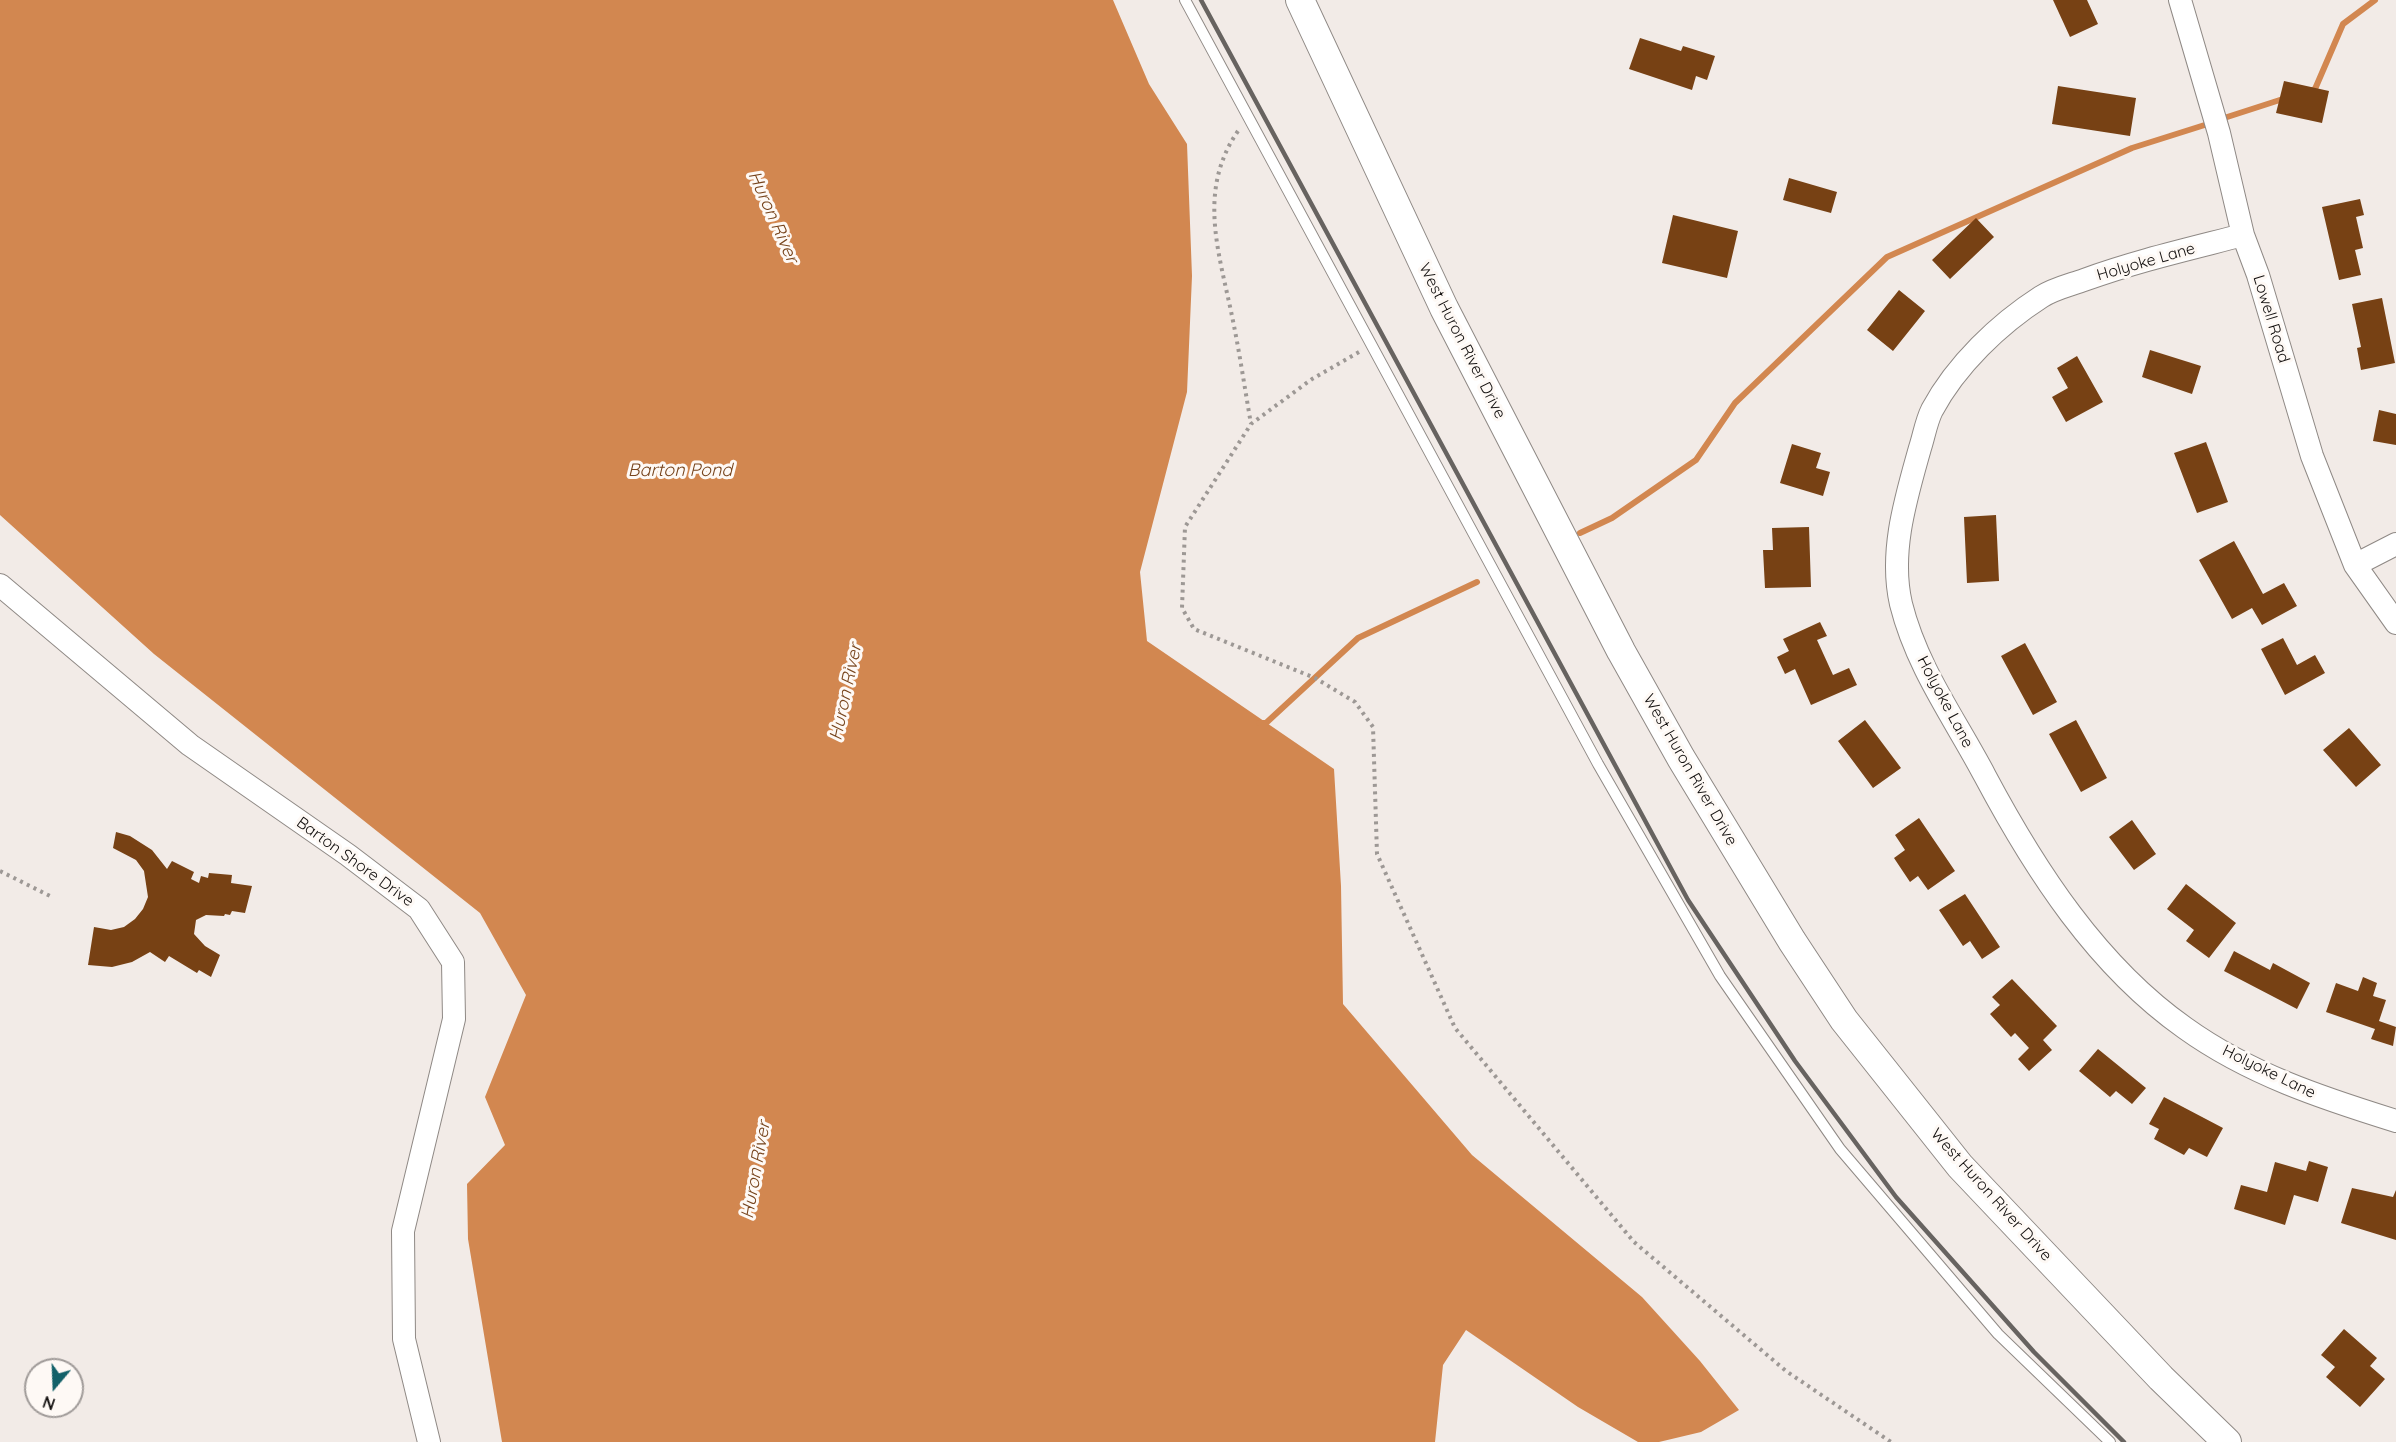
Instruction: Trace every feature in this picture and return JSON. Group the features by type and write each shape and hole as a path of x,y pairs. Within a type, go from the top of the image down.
{"street":[{"name":"West Huron River Drive","path":"1300,0 1444,308 1621,651 1681,758 1792,941 1844,1020 1960,1166 2161,1378 2227,1442"},
{"name":"Lowell Road","path":"2180,0 2219,133 2243,236 2258,275 2312,456 2355,565 2396,623"},
{"name":"Holyoke Lane","path":"2243,236 2125,265 2044,294 2004,323 1960,370 1931,412 1902,512 1898,555 1900,601 1926,674 2009,820 2072,916 2128,979 2184,1028 2241,1062 2309,1094 2396,1121"},
{"path":"2355,565 2396,544"},
{"name":"Barton Shore Drive","path":"0,585 190,745 348,855 419,909 453,962 454,1019 403,1231 404,1339 429,1442"}],"lane":[{"path":"1185,0 1598,764 1720,976 1840,1149 1998,1334 2110,1442"}],"path":[{"path":"1247,118 1227,147 1217,185 1213,230 1251,424"},
{"path":"1370,345 1312,379 1251,424 1185,527 1182,608 1194,629 1315,678 1355,702 1373,727 1377,854 1455,1028 1634,1242 1786,1371 1891,1442"},
{"path":"0,871 50,896"}],"water":[{"name":"Barton Pond","path":"0,0 1113,0 1149,84 1187,144 1192,276 1187,392 1140,572 1147,641 1334,769 1341,886 1343,1004 1472,1155 1642,1297 1700,1361 1739,1410 1701,1432 1659,1442 1638,1442 1578,1407 1466,1330 1443,1365 1435,1442 502,1442 468,1239 467,1184 505,1145 485,1097 526,995 480,913 154,654 0,515"}],"building":[{"path":"2053,0 2087,0 2098,24 2070,37"},
{"path":"1640,38 1681,51 1683,46 1715,56 1707,80 1696,76 1692,90 1629,69"},
{"path":"2284,81 2329,91 2322,123 2276,113"},
{"path":"2058,86 2136,98 2130,136 2052,124"},
{"path":"1789,178 1837,192 1831,213 1783,200"},
{"path":"2360,199 2364,215 2356,217 2363,248 2355,250 2361,275 2339,280 2322,207"},
{"path":"1673,215 1738,231 1727,278 1662,263"},
{"path":"1976,218 1994,237 1950,279 1932,260"},
{"path":"1899,290 1925,311 1893,351 1867,330"},
{"path":"2382,298 2395,363 2361,370 2357,348 2361,347 2352,304"},
{"path":"2150,350 2201,366 2192,394 2142,377"},
{"path":"2077,356 2103,402 2066,422 2052,397 2068,388 2057,368"},
{"path":"2379,410 2396,414 2396,445 2373,441"},
{"path":"2206,442 2228,502 2197,513 2174,453"},
{"path":"1792,444 1821,453 1816,468 1830,472 1823,496 1780,483"},
{"path":"1996,515 1999,581 1967,583 1964,517"},
{"path":"1809,527 1811,587 1765,588 1763,550 1773,550 1772,528"},
{"path":"2234,541 2263,594 2284,583 2297,606 2262,625 2252,608 2232,619 2199,560"},
{"path":"1820,622 1827,636 1817,640 1833,675 1849,668 1857,685 1811,705 1795,669 1785,674 1777,657 1789,651 1783,639"},
{"path":"2283,638 2297,665 2315,655 2325,673 2285,695 2261,649"},
{"path":"2025,643 2057,702 2033,715 2001,656"},
{"path":"1865,720 1901,768 1873,788 1838,741"},
{"path":"2076,720 2107,778 2081,792 2049,734"},
{"path":"2349,728 2381,765 2356,787 2323,750"},
{"path":"1919,818 1955,871 1928,890 1918,876 1910,882 1894,858 1905,850 1895,835"},
{"path":"2132,820 2156,854 2134,870 2109,837"},
{"path":"116,832 130,836 152,850 167,869 172,861 194,872 191,879 199,883 201,876 208,878 209,873 232,875 231,883 252,886 245,913 232,911 230,915 206,915 196,920 194,934 205,946 220,955 211,977 199,970 197,973 169,956 165,962 150,952 132,962 112,967 88,965 94,927 111,930 124,927 143,909 148,897 144,871 136,860 113,848"},
{"path":"2186,884 2236,923 2209,958 2186,941 2194,930 2167,909"},
{"path":"1965,894 2000,947 1982,959 1970,941 1963,946 1939,910"},
{"path":"2234,951 2270,970 2273,963 2310,983 2297,1009 2224,971"},
{"path":"2363,977 2377,983 2373,996 2386,1000 2379,1021 2396,1027 2393,1046 2371,1039 2375,1029 2326,1012 2336,983 2358,991"},
{"path":"2012,979 2057,1026 2043,1040 2052,1050 2029,1071 2018,1059 2029,1048 2015,1033 2011,1037 1990,1014 2000,1005 1992,997"},
{"path":"2098,1049 2146,1088 2132,1104 2116,1091 2110,1097 2079,1071"},
{"path":"2164,1097 2223,1128 2207,1157 2189,1148 2184,1155 2154,1139 2159,1129 2149,1124"},
{"path":"2309,1161 2328,1167 2318,1202 2294,1195 2285,1225 2234,1209 2241,1185 2267,1192 2275,1162 2306,1171"},
{"path":"2352,1188 2393,1197 2396,1190 2396,1240 2341,1223"},
{"path":"2344,1329 2377,1358 2370,1366 2385,1379 2360,1407 2326,1377 2335,1367 2321,1355"}],"waterway":[{"path":"2309,91 2315,89 2343,24 2375,0"},
{"path":"2221,119 2286,98"},
{"path":"1580,533 1612,518 1696,460 1735,403 1887,257 2132,148 2211,123"},
{"path":"1259,723 1266,723 1358,638 1477,582"}],"railway":[{"path":"1201,0 1688,900 1795,1061 1896,1197 2034,1352 2124,1442"}],"water label":[{"name":"Huron River","path":"773,217"},
{"name":"Huron River","path":"846,692"},
{"name":"Huron River","path":"756,1170"}]}
